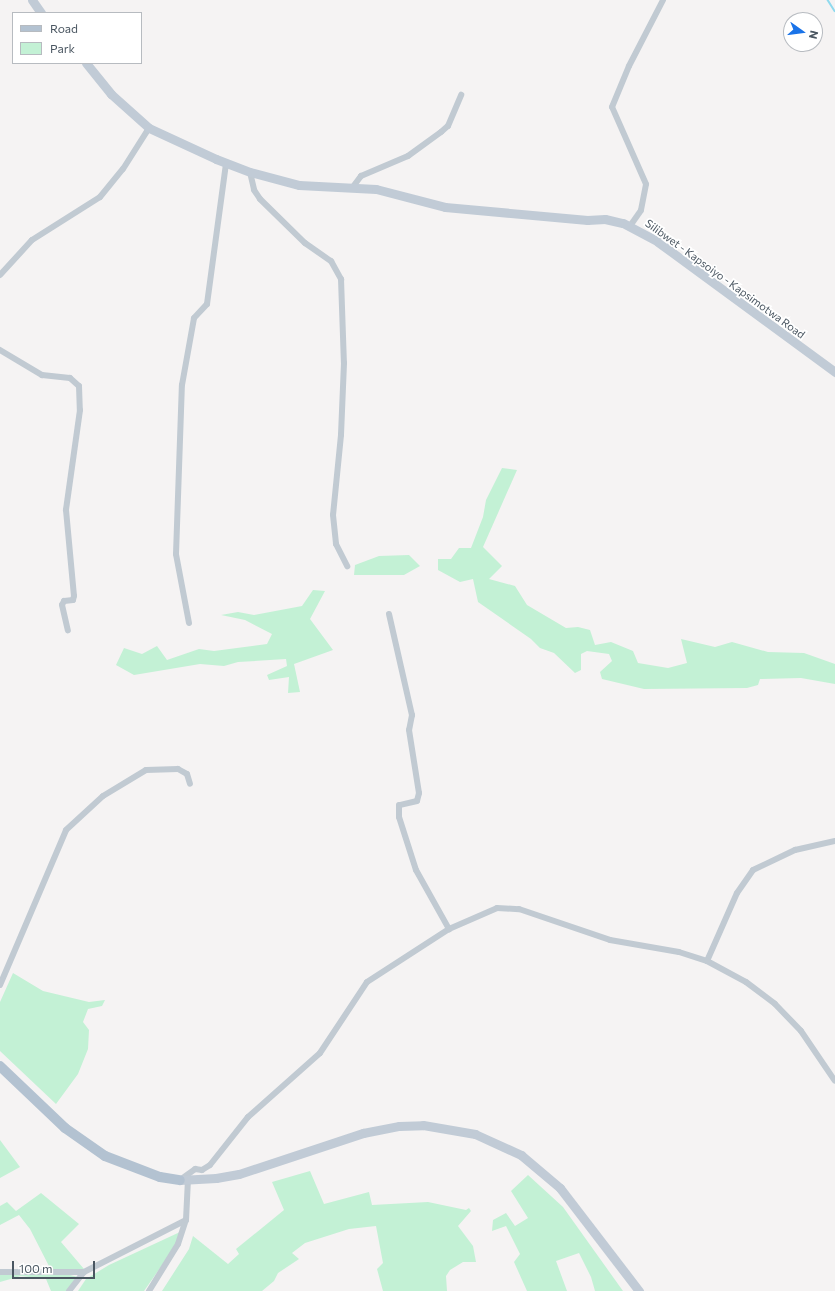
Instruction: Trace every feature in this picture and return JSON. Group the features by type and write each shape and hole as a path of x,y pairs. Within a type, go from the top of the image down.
{"main road":[{"path":"0,1066 65,1128 94,1149 134,1169 160,1178 184,1180"}],"street":[{"path":"32,0 40,12"},
{"path":"630,226 641,210 646,184 612,107 629,66 663,0"},
{"name":"Silibwet - Kapsoiyo - Kapsimotwa Road","path":"87,64 111,94 149,128 226,163 250,172 299,184 376,189 445,207 587,220 605,219 630,226 658,242 835,372"},
{"path":"352,188 361,176 408,156 448,126 461,95"},
{"path":"0,275 32,240 100,197 123,169 149,128"},
{"path":"189,623 176,554 182,385 194,318 207,304 226,163"},
{"path":"250,172 254,190 260,200 305,243 331,262 341,279 344,363 341,436 333,515 336,544 347,566"},
{"path":"0,350 42,375 70,378 79,386 80,410 72,480 66,510 74,596 73,600 64,601 62,606 68,630"},
{"path":"389,614 412,716 410,730 419,794 417,801 400,805 399,817 416,870 450,929"},
{"path":"0,985 66,830 103,796 146,770 178,769 186,774 190,784"},
{"path":"707,961 737,893 753,870 795,850 835,841"},
{"path":"149,1291 169,1262 186,1220 184,1180 195,1168 202,1170 210,1166 248,1117 320,1053 366,982 450,929 485,911 509,907 610,940 679,952 707,961 746,982 775,1004 801,1031 835,1081"},
{"path":"184,1180 216,1178 239,1174 363,1133 400,1126 423,1125 475,1134 521,1155 560,1188 639,1291"},
{"path":"69,1291 84,1272 186,1220"},
{"path":"0,1272 84,1272"}],"green space":[{"path":"502,468 517,470 483,547 502,566 489,579 515,586 527,605 566,628 578,627 590,630 595,645 611,642 633,651 638,663 668,668 687,663 681,639 715,647 732,642 768,652 804,653 835,664 835,684 801,678 760,679 758,685 747,688 644,689 602,679 600,672 612,661 609,654 587,651 581,654 581,670 575,673 554,653 540,648 531,639 478,602 473,579 460,582 438,570 438,559 451,559 459,548 471,548 483,517 486,500"},
{"path":"409,555 420,566 404,575 354,575 355,565 379,556"},
{"path":"313,590 325,591 310,619 333,650 294,664 300,692 288,693 289,677 269,680 267,675 287,666 286,659 238,662 224,666 200,664 134,675 116,665 124,648 142,654 157,646 167,660 199,649 214,651 267,644 272,634 245,620 221,615 238,612 254,615 302,606"},
{"path":"13,973 43,991 89,1002 105,1000 102,1006 88,1009 83,1022 89,1030 88,1049 78,1074 56,1104 0,1051 0,1002"},
{"path":"0,1140 20,1167 0,1178"},
{"path":"310,1171 324,1204 369,1192 372,1205 428,1202 466,1210 469,1208 471,1211 458,1226 473,1246 476,1262 463,1262 450,1270 446,1276 447,1291 383,1291 377,1269 383,1263 376,1226 349,1229 305,1243 292,1253 299,1259 278,1273 274,1281 262,1291 162,1291 189,1249 193,1236 228,1264 239,1254 236,1249 284,1210 272,1182"},
{"path":"528,1175 563,1207 623,1291 595,1291 591,1277 579,1253 556,1261 567,1291 527,1291 514,1262 520,1254 506,1226 492,1231 493,1220 506,1213 515,1226 528,1218 511,1191"},
{"path":"41,1193 79,1224 61,1242 84,1269 51,1270 30,1229 19,1215 0,1225 0,1206 7,1202 16,1211"},
{"path":"180,1232 174,1248 144,1291 78,1291 86,1279 109,1265"},
{"path":"0,1275 70,1275 78,1277 66,1291 51,1291 46,1279 21,1276 0,1282"}],"waterway":[{"path":"828,0 835,11"}]}
